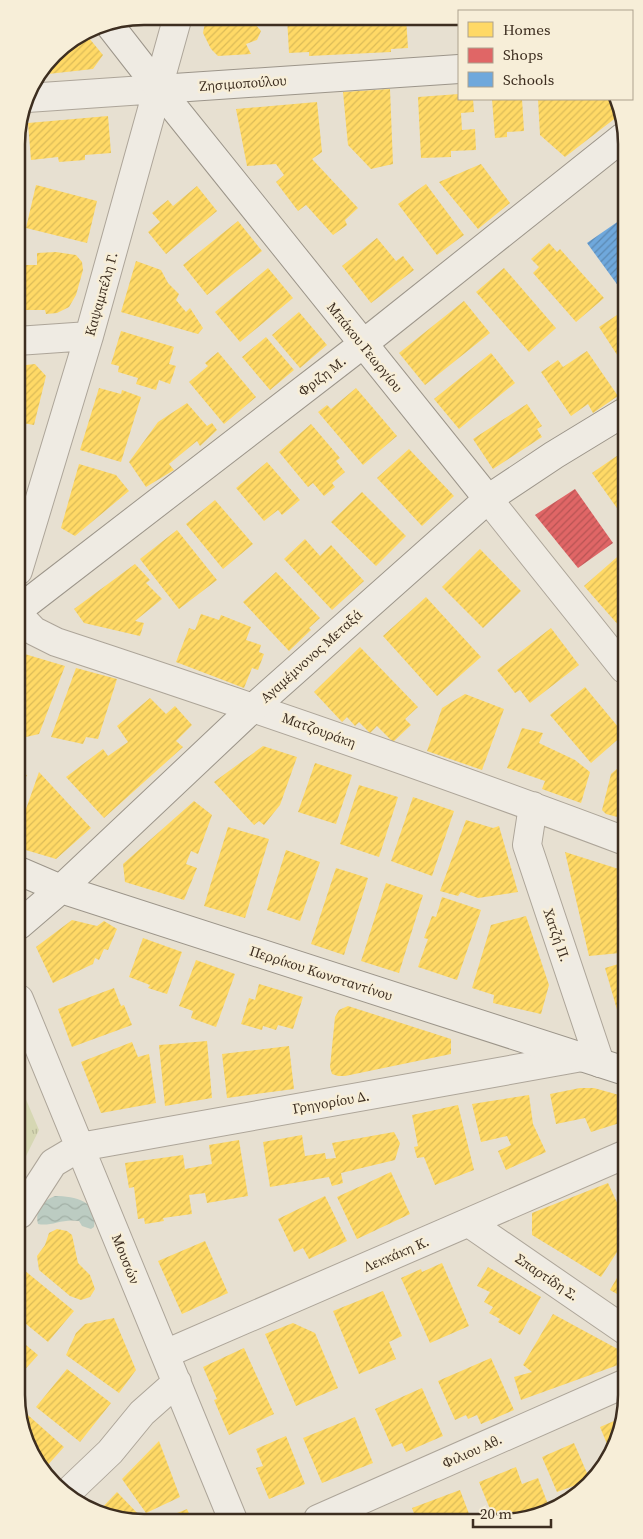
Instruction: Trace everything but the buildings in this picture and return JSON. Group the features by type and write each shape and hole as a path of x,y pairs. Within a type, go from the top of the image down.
{"street":[{"name":"Καψαμπέλη Γ.","path":"25,548 89,336 176,25"},
{"name":"Μπάκου Γεωργίου","path":"113,29 618,662"},
{"name":"Ζησιμοπούλου","path":"34,98 458,69"},
{"name":"Φριζη Μ.","path":"25,607 363,344 618,140"},
{"path":"25,340 89,336"},
{"name":"Αγαμέμνονος Μεταξά","path":"25,921 254,707 488,499 554,455 618,416"},
{"name":"Ματζουράκη","path":"25,620 34,631 56,642 254,707 533,806 618,838"},
{"name":"Χατζή Π.","path":"533,806 527,845 591,1060"},
{"name":"Περρίκου Κωνσταντίνου","path":"25,874 61,889 618,1068"},
{"name":"Μουσών","path":"25,1014 231,1514"},
{"name":"Γρηγορίου Δ.","path":"80,1147 591,1060"},
{"path":"25,1206 53,1163 80,1147"},
{"name":"Λεκκάκη Κ.","path":"165,1354 618,1158"},
{"name":"Σπαρτίδη Σ.","path":"469,1223 618,1325"},
{"path":"71,1489 110,1452 142,1413 177,1382"},
{"name":"Φιλιου Αθ.","path":"331,1514 618,1387"}],"green space":[{"path":"25,1097 39,1130 25,1158"}],"water":[{"path":"55,1196 70,1197 84,1202 93,1211 95,1218 94,1227 91,1229 82,1226 79,1221 73,1220 43,1225 38,1224 38,1214 43,1203"}]}
